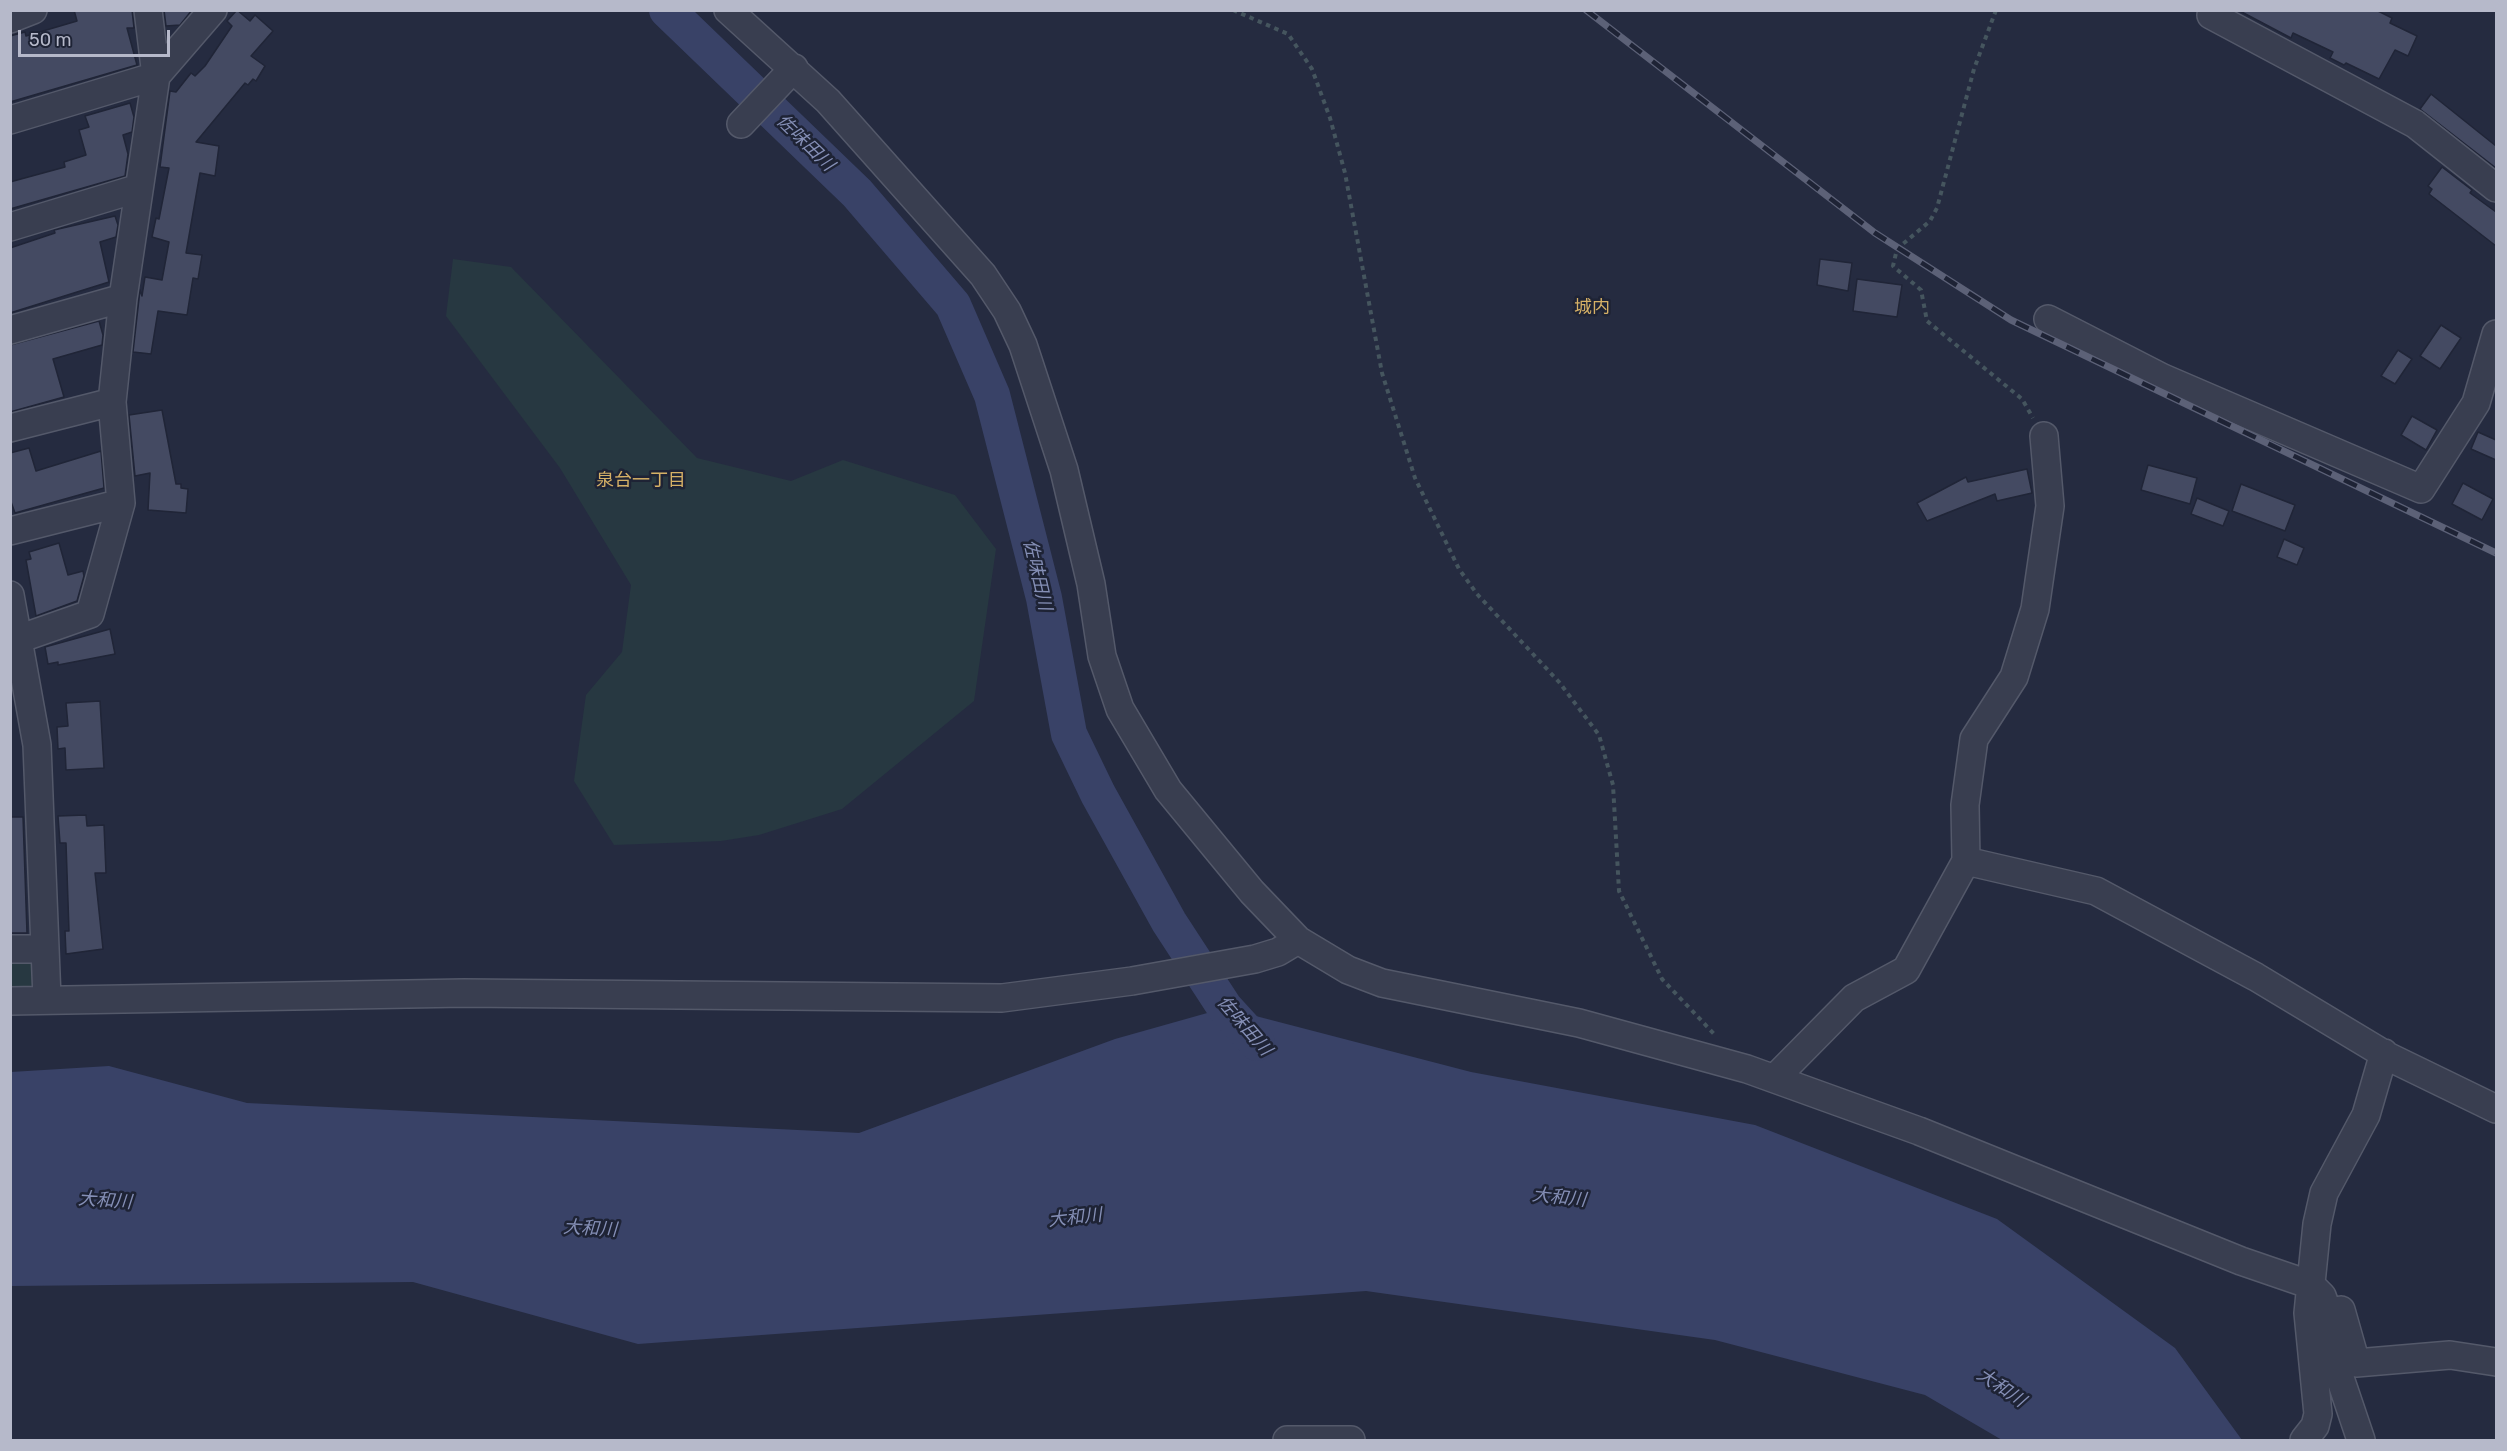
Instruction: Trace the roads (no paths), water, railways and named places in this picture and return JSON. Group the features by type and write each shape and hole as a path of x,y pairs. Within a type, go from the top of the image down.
{"street":[{"path":"10,19 33,10"},
{"path":"15,639 90,614 121,503 112,402 123,298 156,76 148,10"},
{"path":"10,120 156,76 213,10"},
{"path":"728,10 789,73 828,101 976,267 1006,311 1023,345 1064,470 1091,584 1102,656 1120,709 1168,790 1252,892 1298,940 1348,970 1382,983 1580,1023 1747,1068 1919,1131 2241,1261 2311,1285 2325,1285 2333,1289 2338,1298 2356,1363 2450,1355 2496,1362"},
{"path":"2213,10 2211,15 2415,123 2496,188"},
{"path":"741,124 789,73"},
{"path":"10,227 138,188"},
{"path":"10,330 123,298"},
{"path":"2048,319 2163,378 2421,489 2476,403 2496,334"},
{"path":"10,428 112,402"},
{"path":"1775,1078 1854,998 1906,970 1966,861 1965,805 1974,739 2014,677 2035,609 2050,506 2044,436"},
{"path":"10,531 121,503"},
{"path":"10,595 15,639 37,745 47,999"},
{"path":"1966,861 2096,891 2256,977 2384,1053 2496,1109"},
{"path":"10,1001 464,993 966,999 1036,995 1132,981 1255,959 1278,952 1298,940"},
{"path":"10,949 45,949"},
{"path":"2304,1440 2315,1426 2318,1414 2308,1313 2317,1224 2324,1193 2367,1114 2384,1053"},
{"path":"2311,1285 2322,1296 2326,1307 2333,1357 2361,1440"},
{"path":"1287,1440 1351,1440"}],"water":[{"name":"大和川","path":"1225,1008 1471,1072 1755,1125 1997,1219 2175,1348 2242,1440 2002,1440 1925,1395 1715,1340 1366,1291 638,1344 413,1282 11,1286 11,1072 109,1066 247,1103 859,1133 1115,1039"}],"waterway":[{"name":"佐味田川","path":"667,10 857,193 953,305 992,395 1044,598 1069,734 1098,794 1169,922 1225,1008 1257,1043"}],"railway":[{"path":"1586,10 1875,233 2011,320 2496,553"}],"district":[{"name":"城内","path":"1592,308"},
{"name":"泉台一丁目","path":"641,481"}]}
